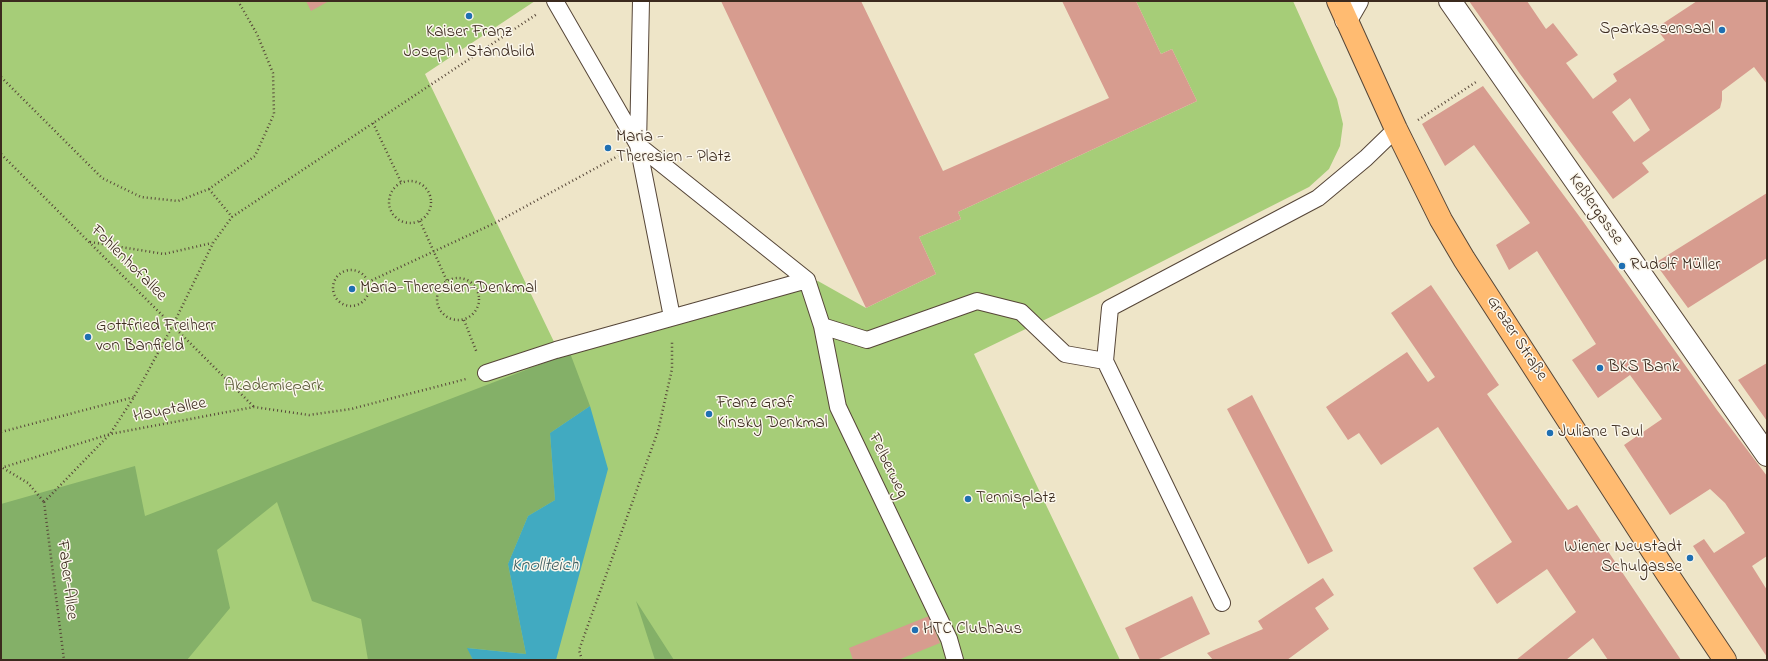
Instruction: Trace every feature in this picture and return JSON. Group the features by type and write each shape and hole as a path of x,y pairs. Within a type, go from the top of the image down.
{"main road":[{"name":"Grazer Straße","path":"1342,11 1396,129 1441,220 1464,259 1668,575 1725,660"}],"street":[{"path":"1342,11 1357,1"},
{"name":"Keßlergasse","path":"1450,1 1767,455"}],"lane":[{"path":"555,1 638,145 807,280"},
{"path":"641,1 638,145 672,317"},
{"path":"1222,603 1105,361 1110,308 1318,198 1366,158 1396,129"},
{"path":"486,373 556,350 807,280"},
{"name":"Felberweg","path":"807,280 822,326 838,407 949,639 955,660"},
{"path":"822,326 867,340 977,301 1021,312 1065,354 1105,361"}],"path":[{"path":"1,77 102,178 141,197 178,201 209,189 255,156 274,114 273,73 257,34 238,1"},
{"path":"2,468 28,483 44,502 110,434 134,397 213,243 232,217 555,1"},
{"path":"1396,129 1422,119 1497,69"},
{"path":"373,122 401,182"},
{"path":"368,282 497,222 638,145"},
{"name":"Fohlenhofallee","path":"1,154 254,407"},
{"path":"416,181 423,184 431,196 432,203 430,210 426,217 420,221 406,223 400,221 391,211 389,198 396,186 401,182 416,181"},
{"path":"209,189 232,217"},
{"path":"420,221 446,281"},
{"path":"89,242 164,254 213,243"},
{"path":"350,270 362,273 368,282 369,293 363,303 358,306 346,306 340,304 334,294 333,283 340,274 345,271 350,270"},
{"path":"461,278 468,280 478,290 480,298 476,312 470,317 464,320 450,319 444,316 437,304 438,291 446,281 461,278"},
{"path":"582,660 579,650 658,431 672,370 672,317"},
{"path":"464,320 486,373"},
{"name":"Hauptallee","path":"2,468 110,434 254,407 309,415 351,410 486,373"},
{"path":"1,432 134,397"},
{"name":"Faber-Allee","path":"44,502 64,660"}],"green space":[{"name":"Akademiepark","path":"1,1 535,1 425,74 556,346 570,353 818,281 866,308 936,274 919,237 961,219 958,212 1197,101 1172,49 1161,54 1136,1 1293,1 1337,99 1343,124 1340,146 1329,169 1309,187 1098,294 974,354 1120,660 1,660"},
{"path":"570,353 590,406 550,433 555,500 528,516 508,564 526,654 468,648 473,660 368,660 361,619 312,601 277,502 217,550 230,608 187,660 1,660 1,504 135,466 145,516"},
{"path":"636,601 674,660 655,660"}],"water":[{"name":"Knollteich","path":"590,406 608,469 556,660 473,660 467,648 526,654 508,564 528,516 555,500 550,433"}],"building":[{"path":"306,1 329,1 311,11"},
{"path":"721,1 861,1 943,171 1109,98 1062,1 1136,1 1161,54 1172,49 1197,101 958,212 961,219 919,237 936,274 866,308"},
{"path":"1469,1 1527,1 1546,29 1553,23 1578,55 1566,63 1593,99 1617,81 1613,74 1665,40 1656,28 1697,1 1767,1 1767,84 1754,67 1722,91 1720,108 1642,163 1649,172 1613,199 1520,74","holes":["1630,98 1650,130 1634,142 1612,112"]},
{"path":"1483,86 1582,220 1717,410 1767,476 1767,556 1752,566 1767,590 1767,657 1693,546 1704,539 1714,553 1745,533 1725,503 1710,489 1670,515 1624,445 1662,419 1630,375 1598,398 1572,360 1596,344 1537,251 1509,270 1496,245 1530,223 1474,145 1445,166 1422,124"},
{"path":"1767,193 1767,258 1688,308 1655,263"},
{"path":"1431,285 1499,385 1487,394 1568,510 1577,505 1681,660 1608,660 1593,638 1566,660 1516,660 1576,612 1547,569 1497,604 1473,568 1512,542 1438,427 1381,465 1359,433 1348,440 1326,407 1407,352 1428,382 1435,377 1391,313"},
{"path":"1767,363 1767,421 1738,380"},
{"path":"1252,395 1333,551 1308,564 1227,409"},
{"path":"1323,578 1334,595 1315,608 1329,629 1287,660 1213,660 1207,653 1263,629 1258,621"},
{"path":"1192,596 1210,634 1157,660 1140,660 1125,628"},
{"name":"HTC Clubhaus","path":"929,616 940,643 898,660 853,660 849,648"}],"place":[{"name":"Kaiser Franz Joseph I Standbild","path":"469,16"},
{"name":"Sparkassensaal","path":"1722,30"},
{"name":"Maria - Theresien - Platz","path":"608,148"},
{"name":"Rudolf Müller","path":"1622,266"},
{"name":"Maria-Theresien-Denkmal","path":"352,289"},
{"name":"Gottfried Freiherr von Banfield","path":"88,337"},
{"name":"BKS Bank","path":"1600,368"},
{"name":"Franz Graf Kinsky Denkmal","path":"709,414"},
{"name":"Juliane Taul","path":"1550,433"},
{"name":"Tennisplatz","path":"968,499"},
{"name":"Wiener Neustadt Schulgasse","path":"1690,558"},
{"name":"HTC Clubhaus","path":"915,630"}]}
